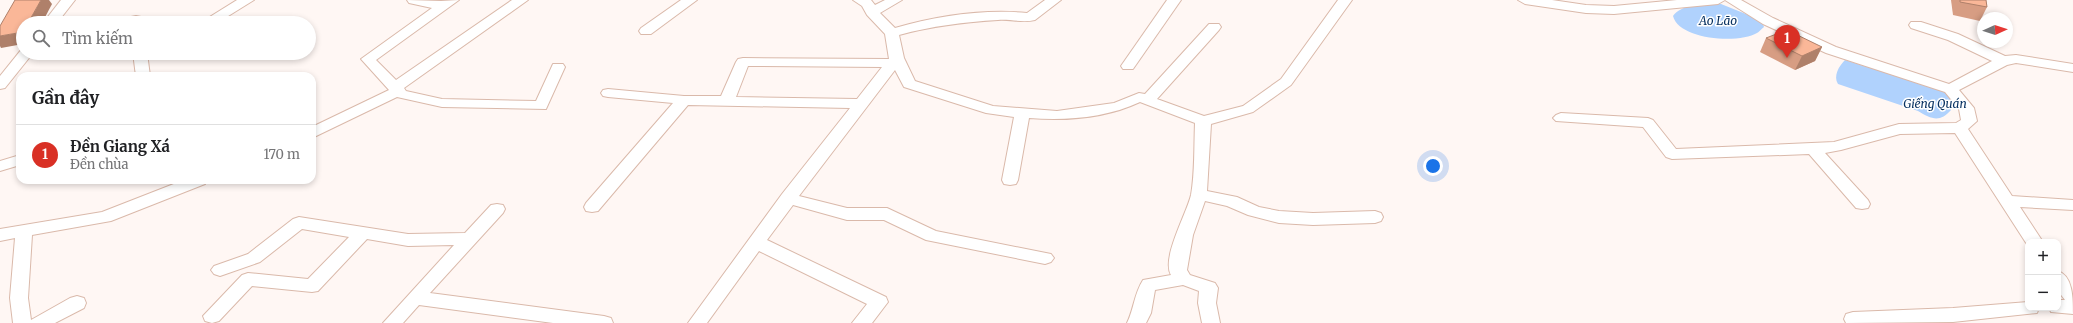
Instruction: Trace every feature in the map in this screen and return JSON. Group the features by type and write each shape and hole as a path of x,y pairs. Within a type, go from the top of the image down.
{"street":[{"path":"55,16 68,0"},
{"path":"219,16 247,0"},
{"path":"414,0 448,3"},
{"path":"316,131 397,90 521,0"},
{"path":"646,31 690,0"},
{"path":"860,0 867,3 872,12 892,33 895,60 909,84 991,110 1057,116 1118,107 1139,97 1203,121 1248,109 1286,82 1345,0"},
{"path":"872,12 895,0"},
{"path":"892,33 924,24 976,17 1007,15 1030,17 1054,0"},
{"path":"1128,66 1174,0"},
{"path":"1525,0 1586,4 1614,10 1718,0"},
{"path":"1561,118 1648,123 1672,154 1835,147 1899,129 1960,128 1969,121 1966,108 1950,89 1831,50 1768,21 1732,0"},
{"path":"448,3 368,59 401,94 442,103 542,106 558,67"},
{"path":"1916,25 1954,37 2003,61"},
{"path":"1148,100 1214,27"},
{"path":"1950,89 2003,61 2016,59 2073,68"},
{"path":"0,85 20,60"},
{"path":"141,60 142,72"},
{"path":"726,102 743,62 895,60"},
{"path":"697,323 788,198 895,60"},
{"path":"608,93 726,102 860,104"},
{"path":"592,207 684,100"},
{"path":"1010,180 1022,113"},
{"path":"1184,279 1178,271 1178,263 1184,235 1199,196 1203,121"},
{"path":"1960,128 2032,239"},
{"path":"1813,149 1862,204"},
{"path":"0,166 16,161"},
{"path":"0,235 104,217 173,185"},
{"path":"1199,196 1231,201 1254,211 1279,217 1313,219 1375,217"},
{"path":"788,198 847,214 887,214 932,236 1045,258"},
{"path":"2008,201 2073,205"},
{"path":"392,323 497,209"},
{"path":"220,270 254,258 298,223 408,240 469,240"},
{"path":"22,323 19,298 24,231"},
{"path":"212,316 248,279 312,286 363,233"},
{"path":"756,242 879,302 861,323"},
{"path":"1136,323 1142,315 1143,294 1149,285 1184,279 1209,288 1207,303 1211,323"},
{"path":"2061,281 2073,298"},
{"path":"415,298 604,323"},
{"path":"39,323 77,303"},
{"path":"2061,307 2073,307"},
{"path":"1854,321 1953,315 2025,308"}],"water":[{"name":"Ao Lão","path":"1721,4 1756,18 1763,24 1764,27 1757,33 1748,36 1724,39 1710,38 1697,35 1686,30 1678,24 1673,16 1688,6"},
{"name":"Giếng Quán","path":"1845,60 1944,91 1950,98 1951,110 1943,117 1931,118 1918,111 1838,84 1836,74"}],"building":[{"path":"15,0 41,0 32,16 16,16 16,33 0,36 0,26"},
{"path":"1960,0 1986,0 1987,7 1960,2"},
{"path":"1787,30 1822,47 1802,56 1766,38"}],"place":[{"name":"Đền Giang Xá","path":"1787,58"}]}
